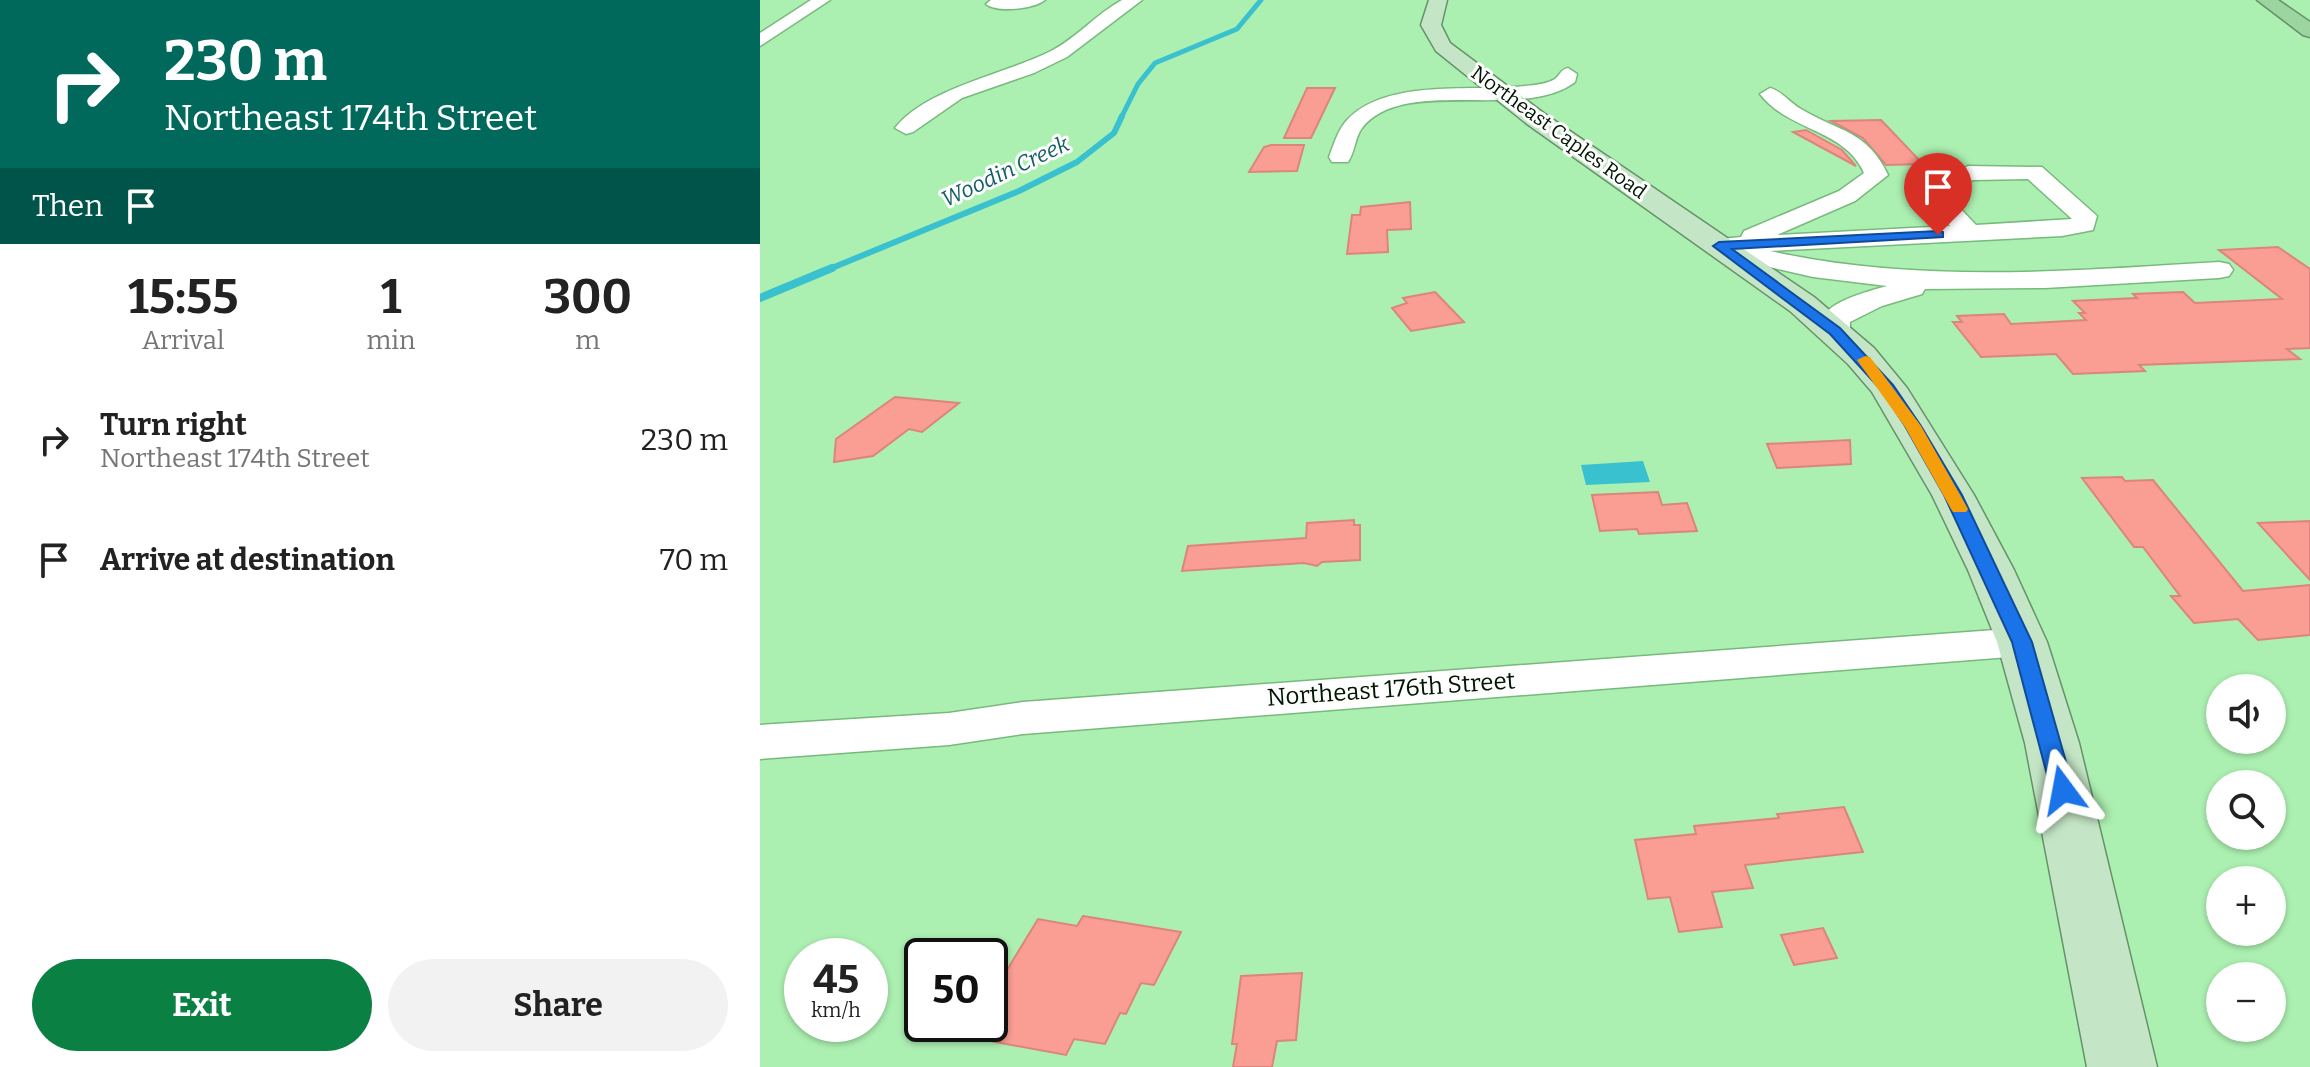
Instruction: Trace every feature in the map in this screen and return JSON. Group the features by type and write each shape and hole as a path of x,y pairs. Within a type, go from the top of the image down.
{"highway":[{"path":"2266,0 2310,31"}],"main road":[{"name":"Northeast Caples Road","path":"1438,0 1430,21 1434,37 1504,95 1835,331 1888,388 1913,426 1985,558 2022,642 2055,756 2122,1067"}],"street":[{"path":"760,41 822,0"},
{"path":"994,4 1037,0"},
{"path":"906,128 955,94 1027,69 1061,53 1114,11 1134,0"},
{"path":"1340,157 1353,125 1384,105 1423,97 1504,95 1555,86 1568,78 1568,74"},
{"path":"1719,246 1756,235 1847,196 1876,175 1864,151 1852,142 1780,108 1770,94"},
{"path":"1719,246 1970,233 2062,228 2084,225 2085,216 2034,172 1968,173 1942,187 1945,207 1970,233"},
{"path":"1719,246 1844,274 1955,282"},
{"path":"1835,331 1835,318 1871,300 1922,285 2219,270"},
{"name":"Northeast 176th Street","path":"760,742 949,729 1023,718 2022,642"}],"water":[{"path":"1643,461 1650,482 1586,485 1581,465"}],"building":[{"path":"1307,88 1335,88 1311,138 1284,138"},
{"path":"1881,120 1923,164 1886,165 1863,138 1831,121"},
{"path":"1806,130 1842,150 1856,166 1793,132"},
{"path":"1304,145 1297,171 1249,172 1264,147"},
{"path":"1410,202 1411,229 1387,230 1388,252 1347,254 1352,215 1360,215 1361,207"},
{"path":"2278,247 2310,269 2310,348 2287,349 2300,359 2139,365 2145,371 2073,374 2056,354 1981,357 1953,322 1962,322 1957,316 2004,314 2011,324 2086,320 2079,313 2085,313 2073,301 2137,298 2133,294 2183,292 2195,303 2282,299 2219,250"},
{"path":"1435,292 1464,322 1411,331 1392,308 1407,303 1403,298"},
{"path":"895,397 959,403 922,432 909,429 873,456 834,462 836,439"},
{"path":"1850,440 1851,464 1777,468 1767,444"},
{"path":"2122,477 2125,481 2153,480 2243,591 2310,585 2310,635 2258,640 2238,619 2194,623 2171,596 2180,596 2143,547 2134,547 2082,478"},
{"path":"1658,492 1662,505 1687,503 1697,531 1639,534 1637,529 1600,531 1592,495"},
{"path":"1354,520 1354,525 1360,525 1360,560 1322,562 1317,566 1304,563 1182,571 1188,546 1306,538 1307,523"},
{"path":"2310,521 2310,580 2258,523"},
{"path":"1844,807 1863,852 1745,865 1753,888 1712,892 1722,927 1679,932 1670,897 1648,899 1635,840 1696,834 1694,826 1779,818 1777,814"},
{"path":"1083,916 1181,932 1154,985 1141,983 1126,1014 1120,1013 1105,1044 1074,1039 1066,1055 995,1042 1008,1042 1008,968 1038,919 1077,926"},
{"path":"1823,928 1837,958 1794,965 1781,935"},
{"path":"1302,973 1296,1040 1277,1041 1272,1067 1233,1067 1237,1044 1232,1044 1241,976"}],"waterway":[{"name":"Woodin Creek","path":"1122,116 1138,84 1155,63 1237,29 1261,0"},
{"name":"Woodin Creek","path":"827,270 1019,191 1077,162 1114,133 1122,116"},
{"name":"Woodin Creek","path":"760,298 832,268"}],"slow traffic":[{"path":"1865,360 1913,426 1960,509"}],"route":[{"path":"1938,235 1719,246 1835,331 1888,388 1913,426 1991,570 2022,642 2063,790"}]}
